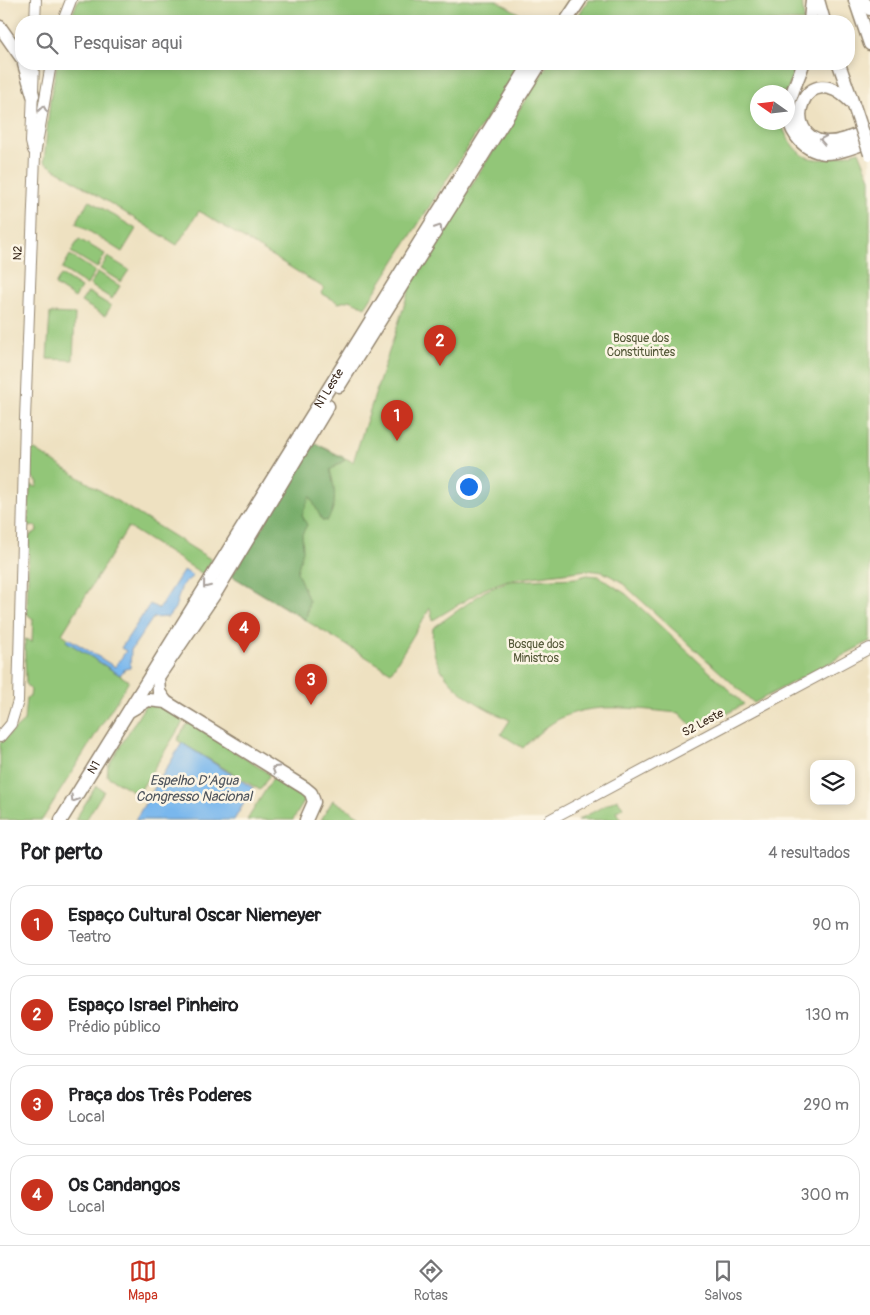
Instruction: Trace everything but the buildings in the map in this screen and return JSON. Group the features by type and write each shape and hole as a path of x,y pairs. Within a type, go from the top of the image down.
{"highway":[{"path":"561,15 570,0"},
{"path":"570,15 580,0"},
{"path":"811,15 812,0"},
{"path":"818,0 822,15"},
{"path":"855,0 870,44"},
{"path":"862,0 870,9"},
{"path":"0,27 15,48"},
{"path":"26,70 33,95"},
{"name":"N1 Leste","path":"127,713 526,70"},
{"name":"N1 Leste","path":"166,702 159,692 158,677 218,589 337,390 536,70"},
{"path":"801,70 788,114 790,126 796,136 813,150 825,153 835,152 870,141"},
{"path":"841,70 870,154"},
{"path":"853,105 836,90 818,88 804,96 800,106 800,118 804,128 819,141 835,142 870,130"},
{"path":"127,713 148,700 166,702 305,788 314,798 306,820"},
{"name":"N1","path":"61,820 127,713"}],"main road":[{"path":"35,15 36,0"},
{"path":"65,15 71,0"},
{"name":"N2","path":"34,70 32,142 35,155"},
{"name":"N2","path":"0,737 10,724 18,701 25,419 35,155 50,70"},
{"name":"S2 Leste","path":"549,820 870,648"}],"green space":[{"path":"78,0 496,0 522,15 72,15"},
{"path":"588,0 802,0 803,15 579,15"},
{"path":"56,70 517,70 365,307 350,300 339,303 321,293 324,288 199,211 177,245 44,162 50,100"},
{"name":"Bosque dos Constituintes","path":"544,70 795,70 790,85 750,85 750,130 784,130 795,148 803,155 811,158 832,158 859,151 870,178 870,641 754,703 620,581 603,572 587,570 508,580 484,589 433,620 430,608 391,672 232,576 315,443 353,462 413,278"},
{"path":"89,200 136,229 122,252 76,223"},
{"path":"79,239 105,254 97,268 71,252"},
{"path":"70,255 95,271 87,285 62,269"},
{"path":"108,257 129,270 121,282 100,269"},
{"path":"98,272 120,286 112,299 90,285"},
{"path":"61,275 81,288 75,298 55,285"},
{"path":"88,292 111,306 105,316 81,302"},
{"path":"50,313 75,314 73,360 47,359"},
{"path":"315,443 345,460 330,470 334,502 327,521 322,520 310,496 302,515 307,525 302,534 303,550 297,572 309,601 306,620 232,576"},
{"path":"35,450 212,560 203,574 128,527 62,634 68,638 66,641 129,681 42,820 0,820 0,743 24,721 26,698 30,697 31,690 26,685 25,639 32,642 33,619 27,614 29,536 37,531 36,526 28,527 30,485 37,487 38,482 30,475 31,451"},
{"name":"Bosque dos Ministros","path":"587,575 598,576 626,594 744,704 697,731 679,713 605,708 577,712 563,717 552,723 523,748 501,734 510,720 467,696 454,686 444,674 437,660 433,645 433,628 485,591 509,581 576,578"},
{"path":"146,704 167,709 176,714 183,722 138,794 107,776 108,766"},
{"path":"187,724 192,724 268,773 269,776 260,790 177,740"},
{"path":"273,778 304,795 305,800 293,820 247,820"},
{"path":"96,786 104,791 86,820 75,820"},
{"path":"617,799 623,807 616,812 621,820 578,820"},
{"path":"333,800 365,820 321,820"}],"water":[{"path":"184,570 193,576 182,585 175,608 168,617 153,618 131,650 130,668 125,669 120,675 66,641 68,638 115,667 126,651 121,648 150,604 159,609"},
{"name":"Espelho D'Agua Congresso Nacional","path":"182,743 253,788 234,820 135,820"}],"place":[{"name":"Espaço Israel Pinheiro","path":"440,366"},
{"name":"Espaço Cultural Oscar Niemeyer","path":"397,441"},
{"name":"Os Candangos","path":"244,653"},
{"name":"Praça dos Três Poderes","path":"311,705"}]}
